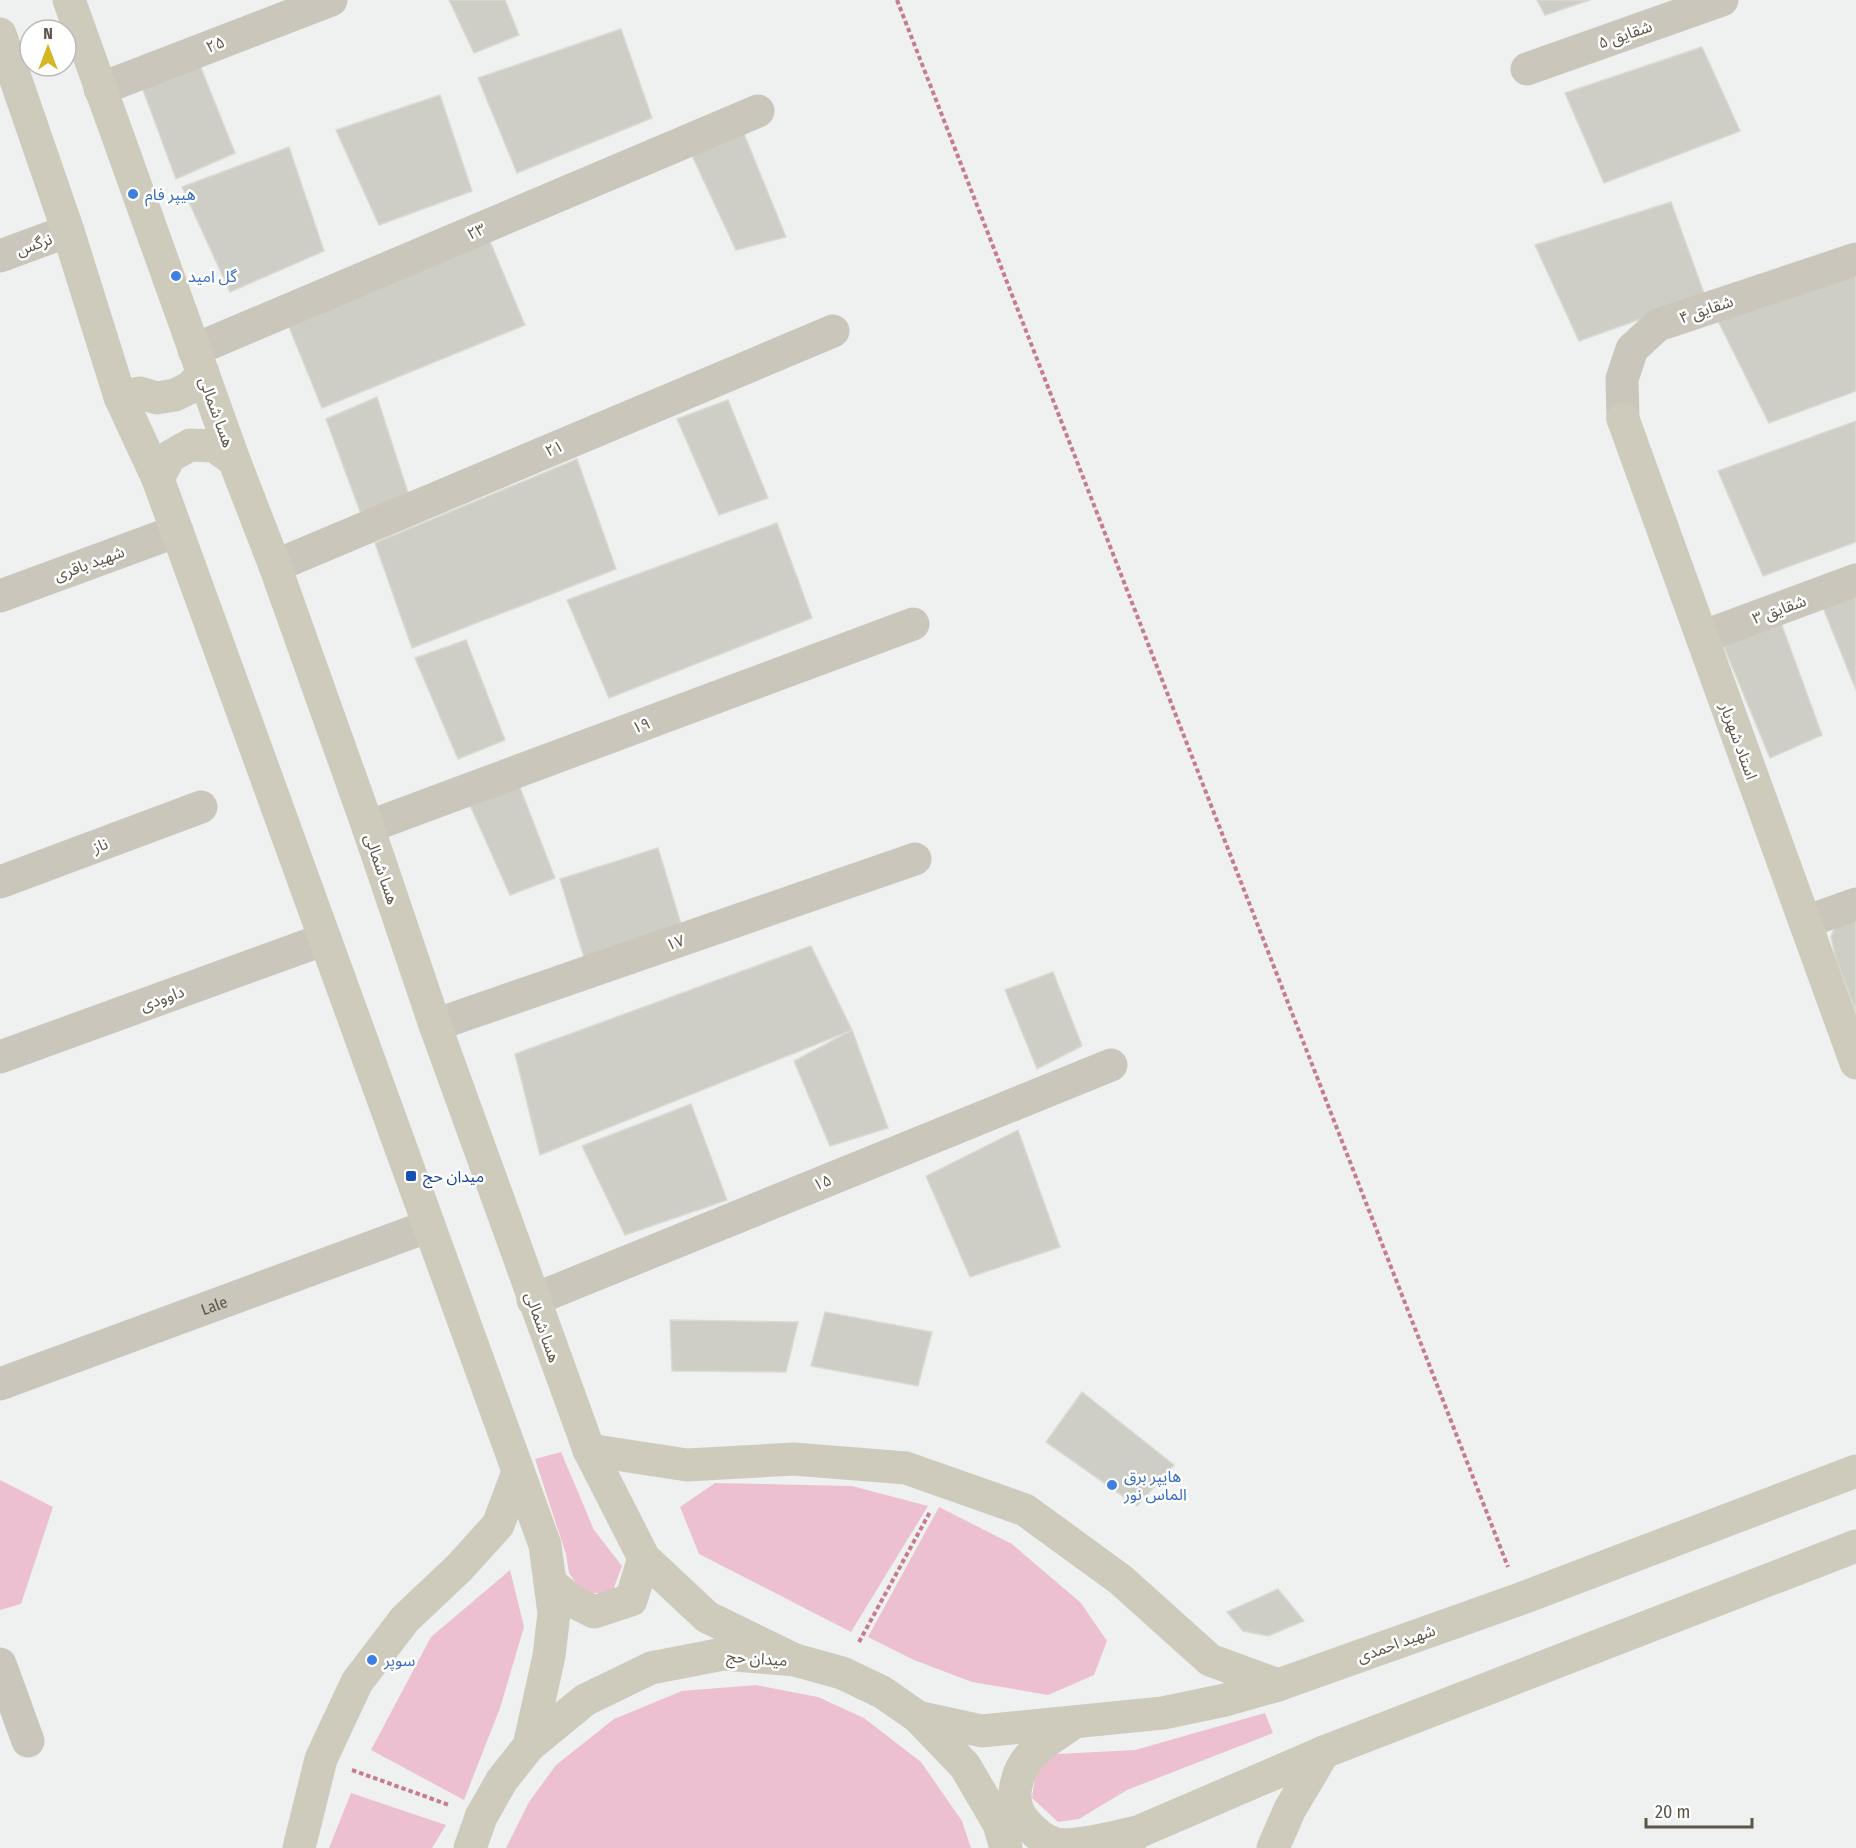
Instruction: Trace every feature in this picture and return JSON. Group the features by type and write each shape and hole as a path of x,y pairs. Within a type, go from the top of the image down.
{"main road":[{"name":"هسا شمالی","path":"69,0 234,460 275,566 368,827 435,1025 589,1450 644,1558 707,1617 795,1660"},
{"path":"0,34 68,231 120,397 158,479 545,1545 554,1613 549,1656 529,1746"},
{"path":"120,397 140,393 157,398 175,395 191,387 198,361"},
{"name":"استاد شهریار","path":"1623,419 1856,1063"},
{"path":"158,479 169,457 190,445 214,446 234,460"},
{"path":"589,1450 687,1465 794,1459 906,1468 1025,1510 1120,1580 1210,1660 1278,1685"},
{"name":"شهید احمدی","path":"918,1717 982,1731 1163,1713 1225,1700 1278,1685 1520,1599 1856,1471"},
{"path":"299,1848 321,1759 357,1682 405,1619 459,1568 498,1525 518,1472"},
{"path":"1073,1723 1032,1753 1019,1775 1014,1794 1017,1809 1022,1819 1037,1834 1055,1844 1130,1840 1324,1752 1856,1546"},
{"path":"550,1583 574,1602 594,1612 631,1600 644,1558"},
{"name":"میدان حج","path":"470,1848 481,1817 502,1780 529,1746 585,1700 651,1668 723,1654 795,1660 842,1673 882,1692 918,1717 965,1766 999,1824 1006,1848"},
{"path":"1273,1848 1290,1809 1324,1752"}],"street":[{"name":"۲۵","path":"100,89 331,0"},
{"name":"شقایق ۵","path":"1527,69 1722,0"},
{"name":"۲۳","path":"198,361 758,111"},
{"name":"نرگس","path":"0,256 68,231"},
{"name":"شقایق ۴","path":"1623,419 1622,379 1632,349 1658,326 1856,259"},
{"name":"۲۱","path":"275,566 833,331"},
{"name":"شهید باقری","path":"0,596 177,531"},
{"name":"شقایق ۳","path":"1702,637 1856,580"},
{"name":"۱۹","path":"368,827 913,624"},
{"name":"ناز","path":"0,882 201,807"},
{"name":"۱۷","path":"435,1025 915,859"},
{"path":"1805,922 1856,904"},
{"name":"داوودی","path":"0,1057 325,939"},
{"name":"۱۵","path":"533,1300 1111,1065"},
{"name":"Lale","path":"0,1384 429,1226"},
{"path":"0,1664 28,1741"}],"path":[{"path":"897,0 1520,1599"},
{"path":"842,1673 946,1482"},
{"path":"321,1759 481,1817"}],"shaded area":[{"path":"561,1452 594,1530 622,1566 612,1593 583,1593 569,1573 566,1554 535,1459"},
{"path":"0,1480 53,1507 21,1604 0,1610"},
{"path":"715,1483 852,1486 928,1506 851,1632 699,1554 680,1507"},
{"path":"939,1507 1012,1544 1081,1603 1107,1641 1094,1675 1048,1695 972,1682 914,1660 868,1637"},
{"path":"510,1570 524,1627 500,1708 464,1800 371,1750 431,1637"},
{"path":"756,1685 818,1697 864,1718 921,1762 962,1821 971,1848 506,1848 529,1802 556,1765 614,1719 682,1691"},
{"path":"1265,1713 1273,1733 1127,1790 1079,1819 1058,1822 1032,1798 1036,1768 1057,1754 1135,1750"},
{"path":"351,1793 446,1825 432,1848 329,1848"}],"building":[{"path":"449,0 505,0 519,35 474,53"},
{"path":"1537,0 1590,0 1545,15"},
{"path":"621,29 652,118 517,173 478,78"},
{"path":"1702,47 1740,131 1604,183 1565,93"},
{"path":"197,58 235,153 176,179 139,79"},
{"path":"440,95 472,191 379,225 336,130"},
{"path":"742,129 786,237 736,250 689,149"},
{"path":"289,147 324,251 230,292 182,187"},
{"path":"1671,202 1705,296 1579,341 1535,245"},
{"path":"489,239 525,325 322,408 287,322"},
{"path":"1856,265 1856,391 1769,423 1714,313"},
{"path":"377,397 412,505 365,525 326,419"},
{"path":"728,400 768,498 719,515 677,419"},
{"path":"1856,421 1856,542 1763,576 1718,471"},
{"path":"577,459 616,569 412,648 375,543"},
{"path":"777,523 812,618 609,698 567,600"},
{"path":"1856,592 1856,690 1822,605"},
{"path":"1780,620 1822,735 1770,758 1721,640"},
{"path":"466,640 505,740 458,759 415,658"},
{"path":"519,785 555,878 510,895 469,803"},
{"path":"658,848 684,934 586,964 560,879"},
{"path":"1856,912 1856,1012 1836,959 1831,937 1838,918"},
{"path":"811,946 852,1030 540,1155 515,1054"},
{"path":"1053,972 1082,1046 1037,1069 1005,990"},
{"path":"852,1030 888,1128 830,1146 794,1061"},
{"path":"691,1104 727,1200 625,1235 582,1146"},
{"path":"1018,1130 1060,1247 970,1277 926,1176"},
{"path":"825,1312 932,1332 918,1386 811,1366"},
{"path":"670,1320 798,1322 786,1372 672,1371"},
{"path":"1082,1392 1174,1465 1137,1506 1046,1442"},
{"path":"1278,1589 1304,1621 1268,1636 1243,1631 1227,1612"}],"place":[{"name":"هیپر فام","path":"133,194"},
{"name":"گل امید","path":"176,276"},
{"name":"میدان حج","path":"411,1176"},
{"name":"هایپر برق الماس نور","path":"1112,1485"},
{"name":"سوپر","path":"372,1660"}]}
